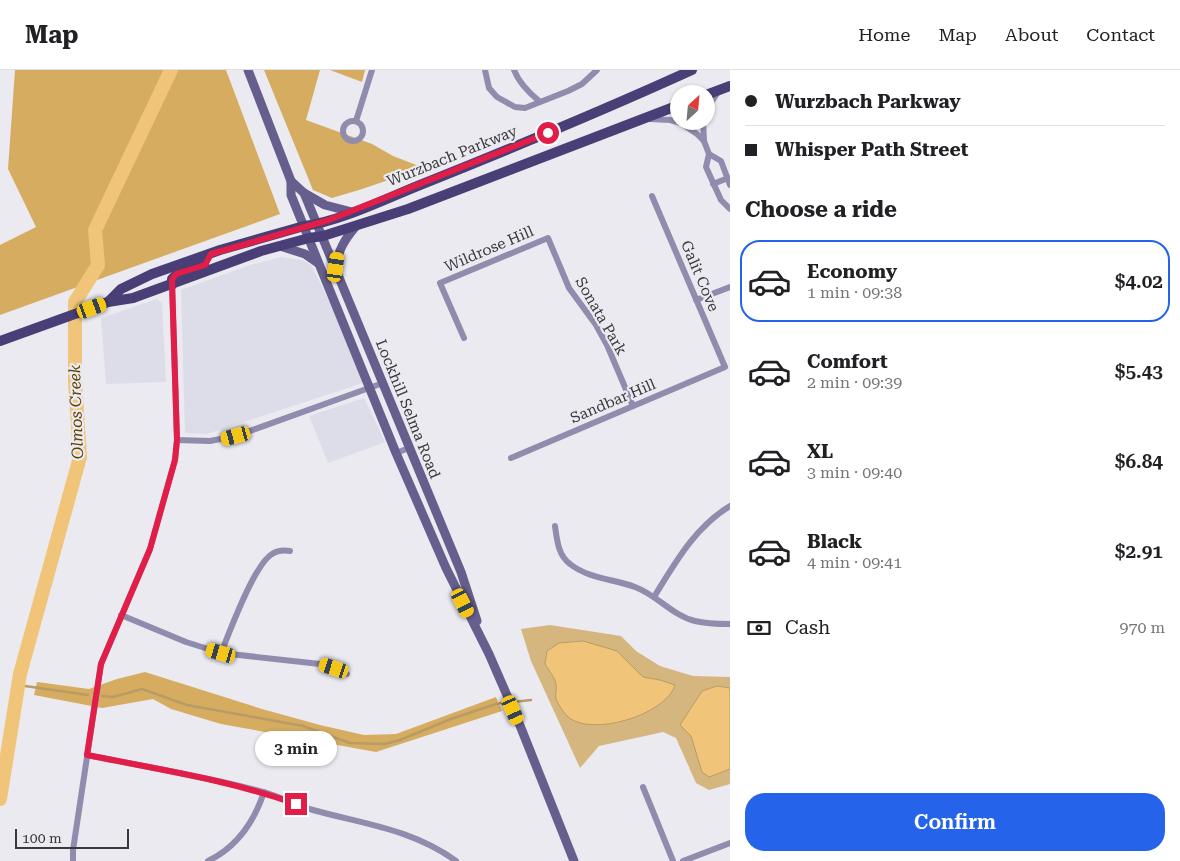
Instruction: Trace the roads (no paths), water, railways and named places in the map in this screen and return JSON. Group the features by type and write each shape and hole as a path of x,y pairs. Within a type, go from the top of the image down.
{"main road":[{"name":"Lockhill Selma Road","path":"248,70 290,181 291,195 369,388 446,568 489,654 520,724 574,861"},
{"name":"Wurzbach Parkway","path":"108,302 121,289 152,274 211,254 304,226 318,224 352,212 531,141 692,70"},
{"path":"715,92 730,86"},
{"path":"0,341 108,302 133,298 172,285 280,246 323,236 408,209 670,108"},
{"name":"Lockhill Selma Road","path":"290,181 304,193 318,224 461,572 489,654"},
{"path":"304,193 325,205 352,212"},
{"path":"336,267 341,246 356,226"},
{"path":"280,246 305,254 320,264"},
{"path":"172,285 172,280 176,274 205,265 211,254"},
{"path":"121,289 141,288 164,281 172,285"},
{"path":"349,337 362,333"}],"street":[{"path":"356,121 372,70"},
{"path":"485,70 489,88 497,98 515,107 524,108 568,91 594,71"},
{"path":"514,70 517,78 528,92 539,101"},
{"path":"715,96 720,90"},
{"path":"645,118 681,123 704,141"},
{"path":"703,130 704,141 709,154 706,167 721,200 730,209"},
{"path":"709,154 721,161 729,181 714,184"},
{"name":"Galit Cove","path":"652,196 725,367"},
{"name":"Wildrose Hill","path":"464,338 440,283 548,238"},
{"name":"Sonata Park","path":"548,238 568,288 596,326 607,346 633,406"},
{"path":"73,861 73,850 101,664 150,549 175,460 177,440 172,285"},
{"path":"696,300 730,287"},
{"name":"Sandbar Hill","path":"511,458 725,367"},
{"path":"177,440 210,441 236,436 383,383"},
{"path":"396,453 409,448"},
{"path":"654,597 679,556 693,539 730,506"},
{"path":"555,526 558,547 570,565 593,576 638,588 683,616 695,621 730,624"},
{"path":"221,653 259,567 271,554 280,550 290,551"},
{"path":"121,615 186,642 221,653 320,664 347,674"},
{"path":"87,755 264,792 312,810 397,831 433,846 456,861"},
{"path":"643,787 673,861"},
{"path":"208,861 225,851 240,837 252,822 264,792"},
{"path":"682,861 730,843"}],"waterway":[{"name":"Olmos Creek","path":"0,799 20,674 80,457 75,381 75,302 98,265 95,230 171,70"},
{"path":"18,685 88,695"},
{"path":"102,696 113,697 142,689 187,705 303,726 350,743 385,744 400,740 451,719 507,702"},
{"path":"513,702 531,700"}]}
